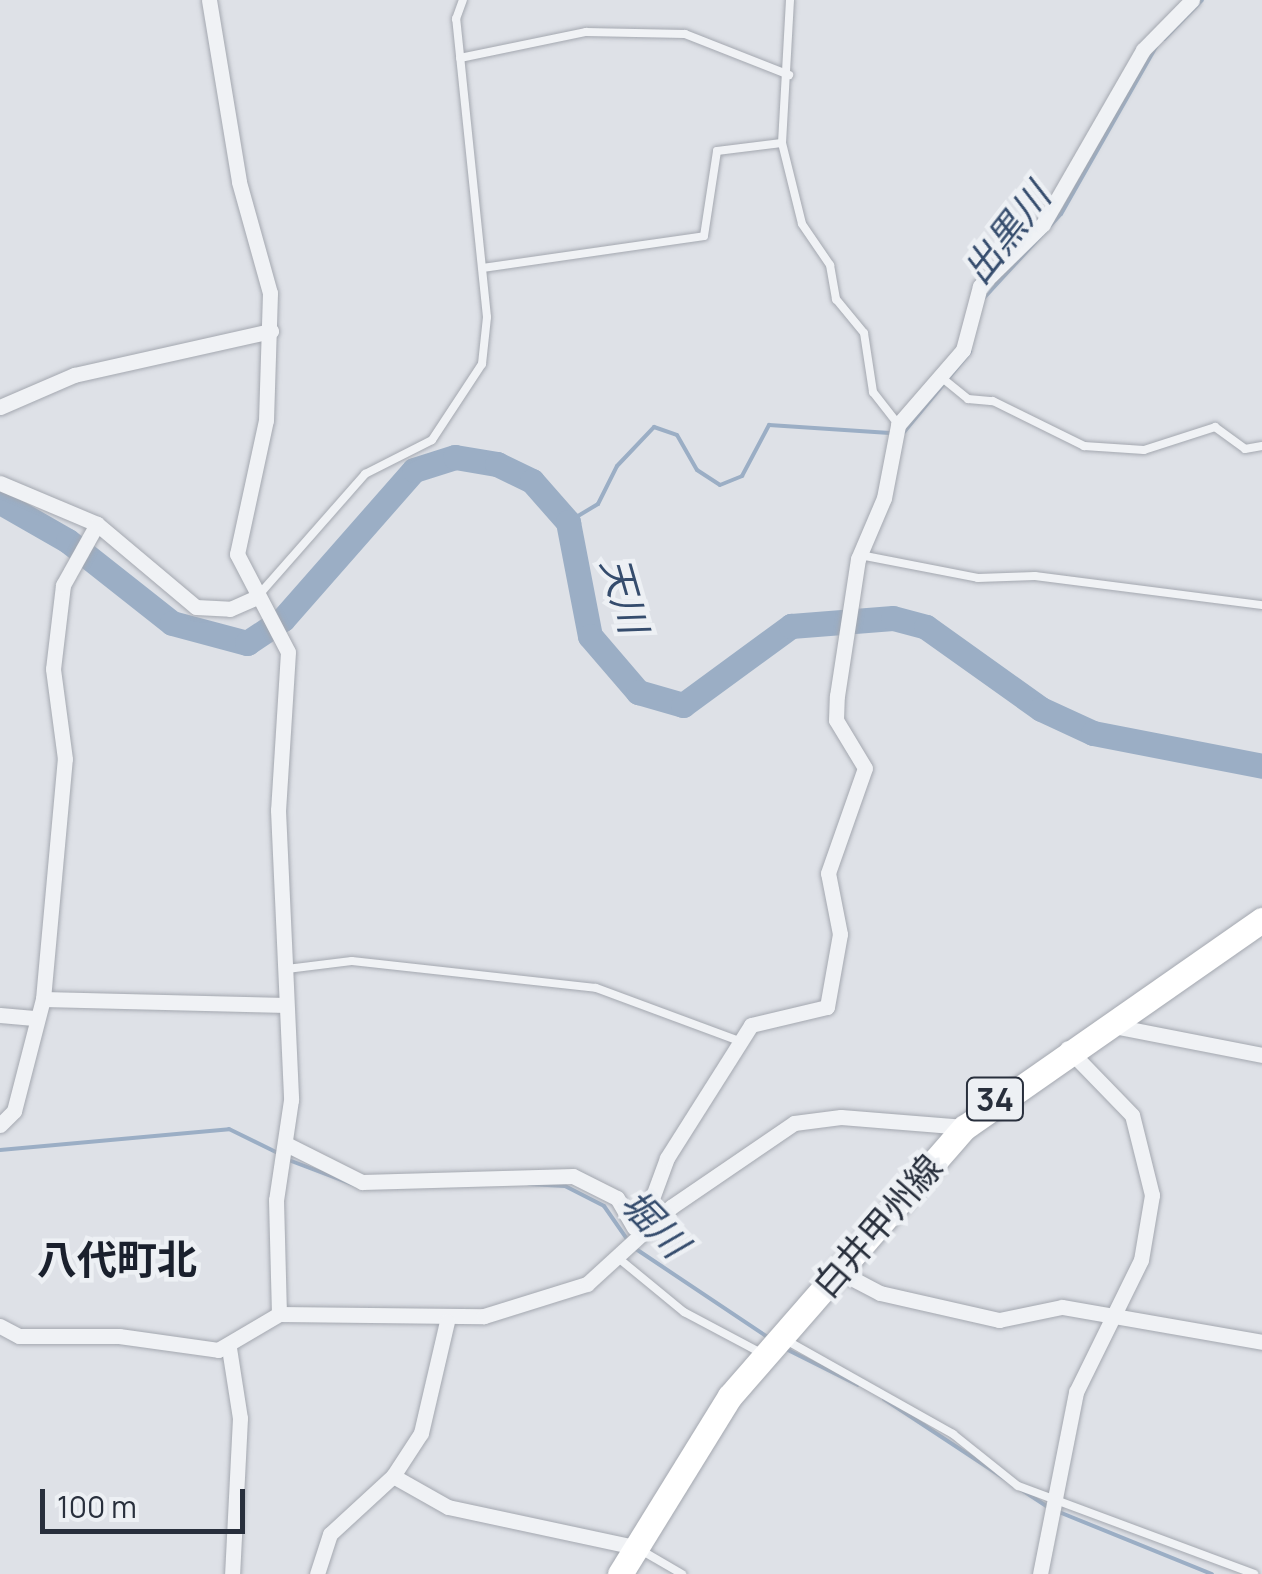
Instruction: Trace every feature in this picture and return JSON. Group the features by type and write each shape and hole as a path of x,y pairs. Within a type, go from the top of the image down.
{"main road":[{"name":"白井甲州線","path":"620,1574 710,1423 773,1344 965,1127 1066,1048 1262,920"}],"street":[{"path":"209,0 271,330 266,420 238,554 288,652 278,810 288,1148 281,1167 279,1314"},
{"path":"0,1326 19,1336 229,1348 279,1314 446,1321 546,1300 620,1255 637,1233 740,1041 768,1018 816,1016 827,1007 840,934 828,873 865,768 836,720 860,556 898,430 962,350 980,286 1043,224 1143,50 1192,0"},
{"path":"0,406 74,375 271,330"},
{"path":"0,483 94,530 196,607 230,610 258,597"},
{"path":"0,1125 14,1110 34,1018 42,999 65,759 53,670 67,572 94,530"},
{"path":"42,999 286,1005"},
{"path":"0,1015 34,1018"},
{"path":"1105,1024 1262,1055"},
{"path":"1040,1574 1050,1507 1076,1392 1142,1260 1152,1195 1132,1115 1066,1048"},
{"path":"637,1233 794,1123 841,1117 965,1127"},
{"path":"288,1148 362,1182 573,1176 617,1198 637,1233"},
{"path":"838,1270 880,1293 999,1320 1062,1306 1117,1312 1262,1342"},
{"path":"317,1574 330,1534 394,1476 430,1409 446,1321"},
{"path":"229,1348 240,1418 232,1574"},
{"path":"394,1476 448,1507 635,1547"}],"lane":[{"path":"258,597 365,474 432,440 474,380 487,344 483,268 460,58 464,0"},
{"path":"790,0 789,75 782,143 802,224 830,265 836,299 864,333 872,392 898,430"},
{"path":"460,58 586,32 685,34 789,75"},
{"path":"483,268 704,236 717,151 782,143"},
{"path":"941,377 955,390 1084,446 1144,450 1215,427 1245,448 1262,446"},
{"path":"860,556 978,578 1036,576 1262,605"},
{"path":"284,969 352,961 596,988 740,1041"},
{"path":"620,1255 684,1312 773,1344 1050,1507 1254,1574"},
{"path":"635,1547 682,1574"}],"waterway":[{"name":"出黒川","path":"1164,39 1202,0"},
{"name":"出黒川","path":"983,299 1061,214 1157,45"},
{"name":"出黒川","path":"904,432 970,352"},
{"name":"出黒川","path":"568,522 598,504 617,466 654,427 677,435 697,470 720,485 742,476 769,425 890,433"},
{"name":"天川","path":"0,502 68,541 172,623 247,643 283,619 414,470 455,457 497,464 532,481 568,522 590,636 638,692 683,705 791,626 893,618 926,627 1041,709 1093,733 1262,766"},
{"name":"堀川","path":"0,1150 229,1129 278,1153"},
{"name":"堀川","path":"286,1159 360,1187"},
{"name":"堀川","path":"529,1184 565,1186 604,1206 627,1239"},
{"path":"633,1247 769,1338"},
{"name":"堀川","path":"786,1349 858,1385"},
{"name":"堀川","path":"884,1399 1046,1506"},
{"name":"堀川","path":"1059,1512 1212,1574"}],"district":[{"name":"八代町北","path":"117,1259"}]}
